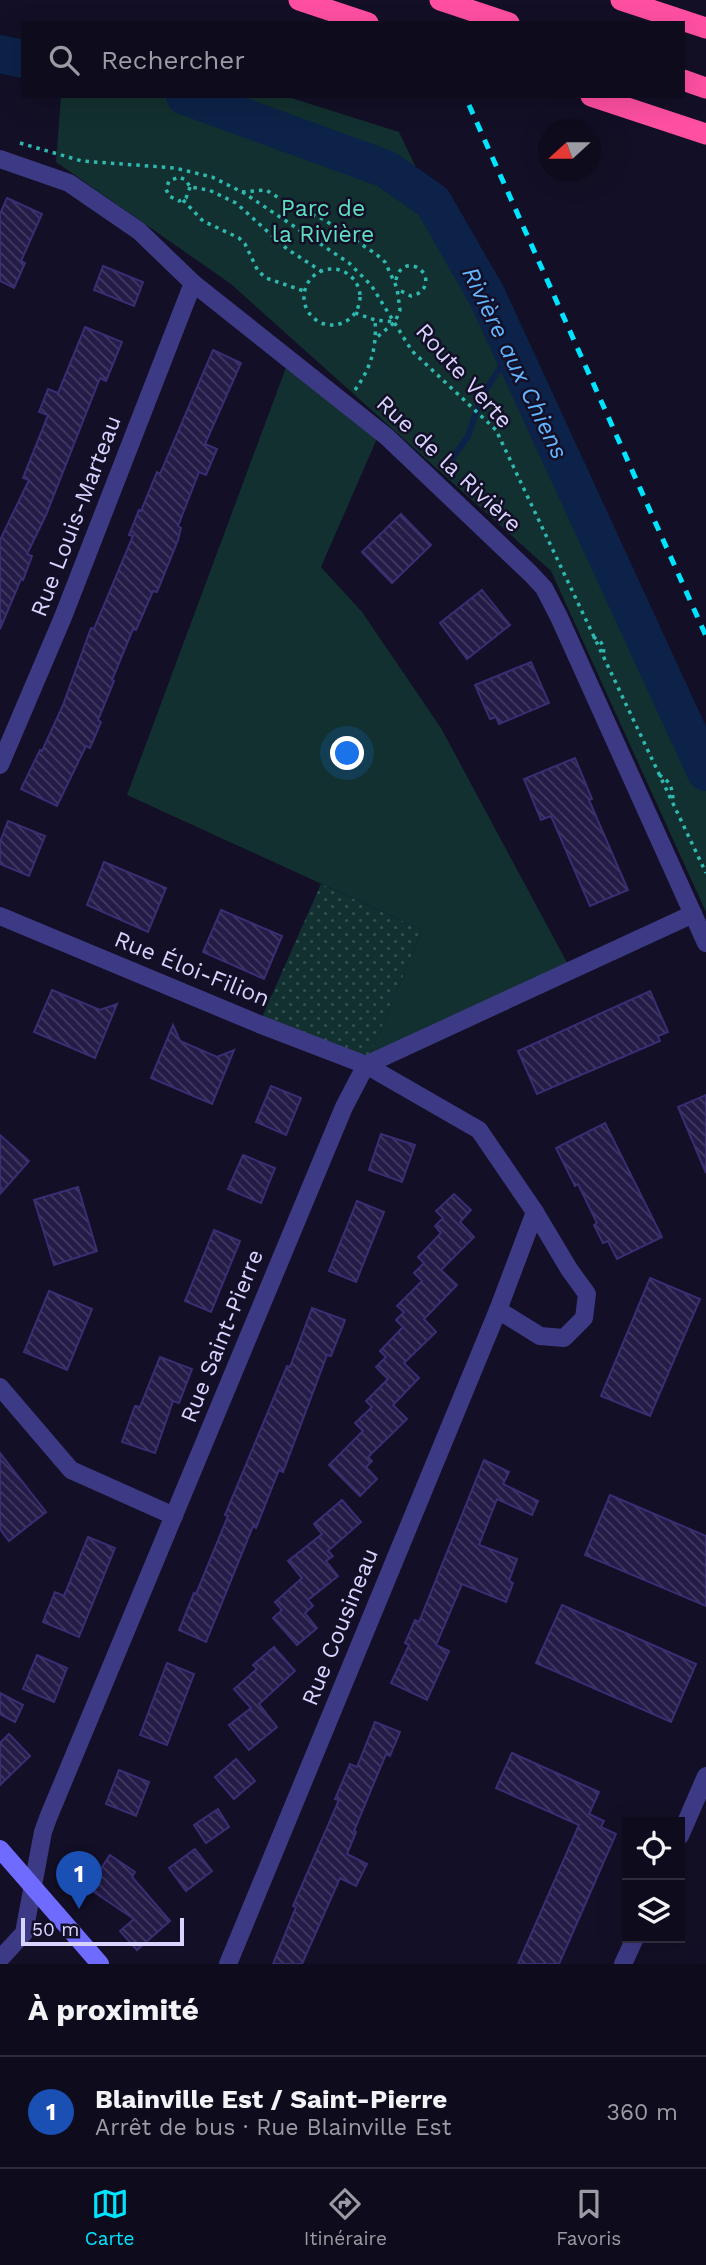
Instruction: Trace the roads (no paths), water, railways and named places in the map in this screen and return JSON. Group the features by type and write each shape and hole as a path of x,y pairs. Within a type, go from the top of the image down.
{"highway":[{"path":"299,0 363,21"},
{"path":"440,0 503,21"},
{"path":"621,0 685,21"},
{"path":"685,21 706,28"},
{"path":"685,81 706,88"},
{"path":"597,98 706,134"}],"street":[{"name":"Rue de la Rivière","path":"0,159 69,183 139,231 193,283 387,437 544,588 706,943"},
{"name":"Rue Louis-Marteau","path":"0,765 63,617 193,283"},
{"path":"366,1065 693,914"},
{"name":"Rue Éloi-Filion","path":"0,916 259,1024 366,1065"},
{"path":"366,1065 479,1130 587,1294 584,1318 564,1338 540,1336 498,1310"},
{"name":"Rue Saint-Pierre","path":"0,1959 24,1933 46,1825 344,1107 366,1065"},
{"name":"Rue Cousineau","path":"228,1964 498,1310 535,1212"},
{"path":"0,1387 71,1470 174,1516"},
{"path":"685,1824 706,1776"},
{"path":"0,1849 100,1964"},
{"path":"623,1964 633,1943"}],"waterway":[{"name":"Rivière aux Chiens","path":"0,54 21,59"},
{"name":"Rivière aux Chiens","path":"191,98 386,169 433,202 487,296 706,772"},
{"path":"451,460 468,436 481,398 511,350"}],"railway":[{"path":"469,105 706,636"}],"place":[{"name":"Blainville Est / Saint-Pierre","path":"79,1909"}],"park label":[{"name":"Parc de la Rivière","path":"323,221"}]}
